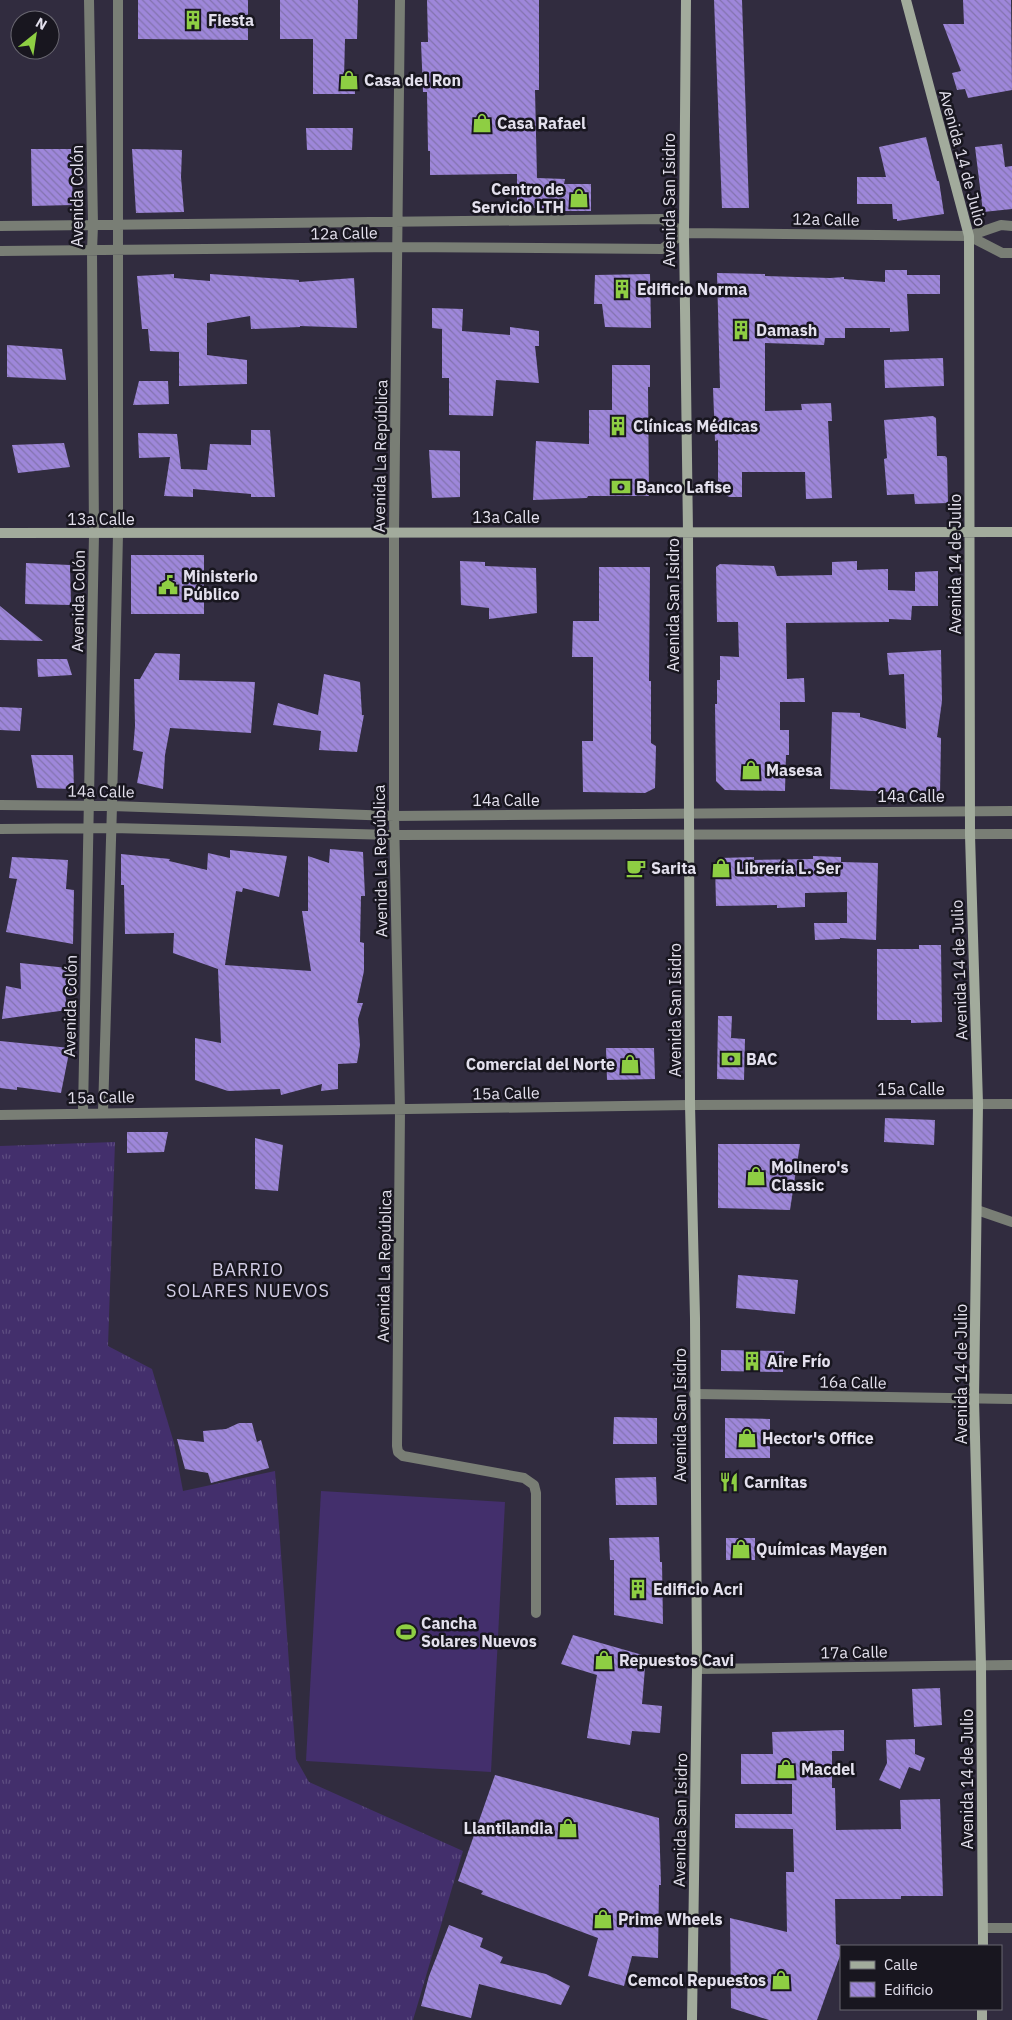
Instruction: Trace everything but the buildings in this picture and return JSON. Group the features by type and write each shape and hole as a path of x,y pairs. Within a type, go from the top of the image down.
{"street":[{"name":"Avenida Colón","path":"83,1112 94,534 92,251 94,225 89,0"},
{"path":"103,1112 112,828 118,534 118,0"},
{"name":"Avenida La República","path":"400,0 394,532 394,835 400,1110 398,1452 403,1456 524,1478 534,1485 536,1493 536,1613"},
{"name":"Avenida San Isidro","path":"686,0 684,233 688,532 688,835 690,1105 695,1318 696,1669 692,2020"},
{"name":"Avenida 14 de Julio","path":"906,0 969,236 970,835 978,1104 974,1399 981,1665 983,1945"},
{"name":"12a Calle","path":"0,226 662,219 684,233 969,236 1002,226 1012,226"},
{"name":"12a Calle","path":"0,252 398,247 662,249 684,233"},
{"name":"12a Calle","path":"969,236 1002,253 1012,253"},
{"name":"13a Calle","path":"0,533 1012,532"},
{"name":"14a Calle","path":"0,806 112,806 394,816 1012,811"},
{"path":"0,829 112,828 394,835 1012,834"},
{"name":"15a Calle","path":"0,1115 83,1112 400,1110 690,1105 1012,1104"},
{"path":"977,1210 1012,1222"},
{"name":"16a Calle","path":"694,1394 1012,1398"},
{"name":"17a Calle","path":"696,1669 1012,1665"},
{"path":"983,1928 1012,1928"}],"green space":[{"path":"115,1142 108,1346 152,1369 174,1443 183,1491 275,1471 296,1759 309,1782 463,1851 413,2020 0,2020 0,1146"},
{"name":"Cancha Solares Nuevos","path":"321,1491 505,1502 491,1772 306,1761"}],"place":[{"name":"Fiesta","path":"193,20"},
{"name":"Casa del Ron","path":"349,80"},
{"name":"Casa Rafael","path":"482,123"},
{"name":"Centro de Servicio LTH","path":"579,198"},
{"name":"Edificio Norma","path":"622,289"},
{"name":"Damash","path":"741,330"},
{"name":"Clínicas Médicas","path":"618,426"},
{"name":"Banco Lafise","path":"621,487"},
{"name":"Ministerio Público","path":"168,585"},
{"name":"Masesa","path":"751,770"},
{"name":"Sarita","path":"636,868"},
{"name":"Librería L. Ser","path":"721,868"},
{"name":"BAC","path":"731,1059"},
{"name":"Comercial del Norte","path":"630,1064"},
{"name":"Molinero's Classic","path":"756,1176"},
{"name":"Aire Frío","path":"752,1361"},
{"name":"Hector's Office","path":"747,1438"},
{"name":"Carnitas","path":"729,1482"},
{"name":"Químicas Maygen","path":"741,1549"},
{"name":"Edificio Acri","path":"638,1589"},
{"name":"Cancha Solares Nuevos","path":"406,1632"},
{"name":"Repuestos Cavi","path":"604,1660"},
{"name":"Macdel","path":"786,1769"},
{"name":"Llantilandia","path":"568,1828"},
{"name":"Prime Wheels","path":"603,1919"},
{"name":"Cemcol Repuestos","path":"781,1980"}],"district":[{"name":"BARRIO SOLARES NUEVOS","path":"248,1280"}]}
